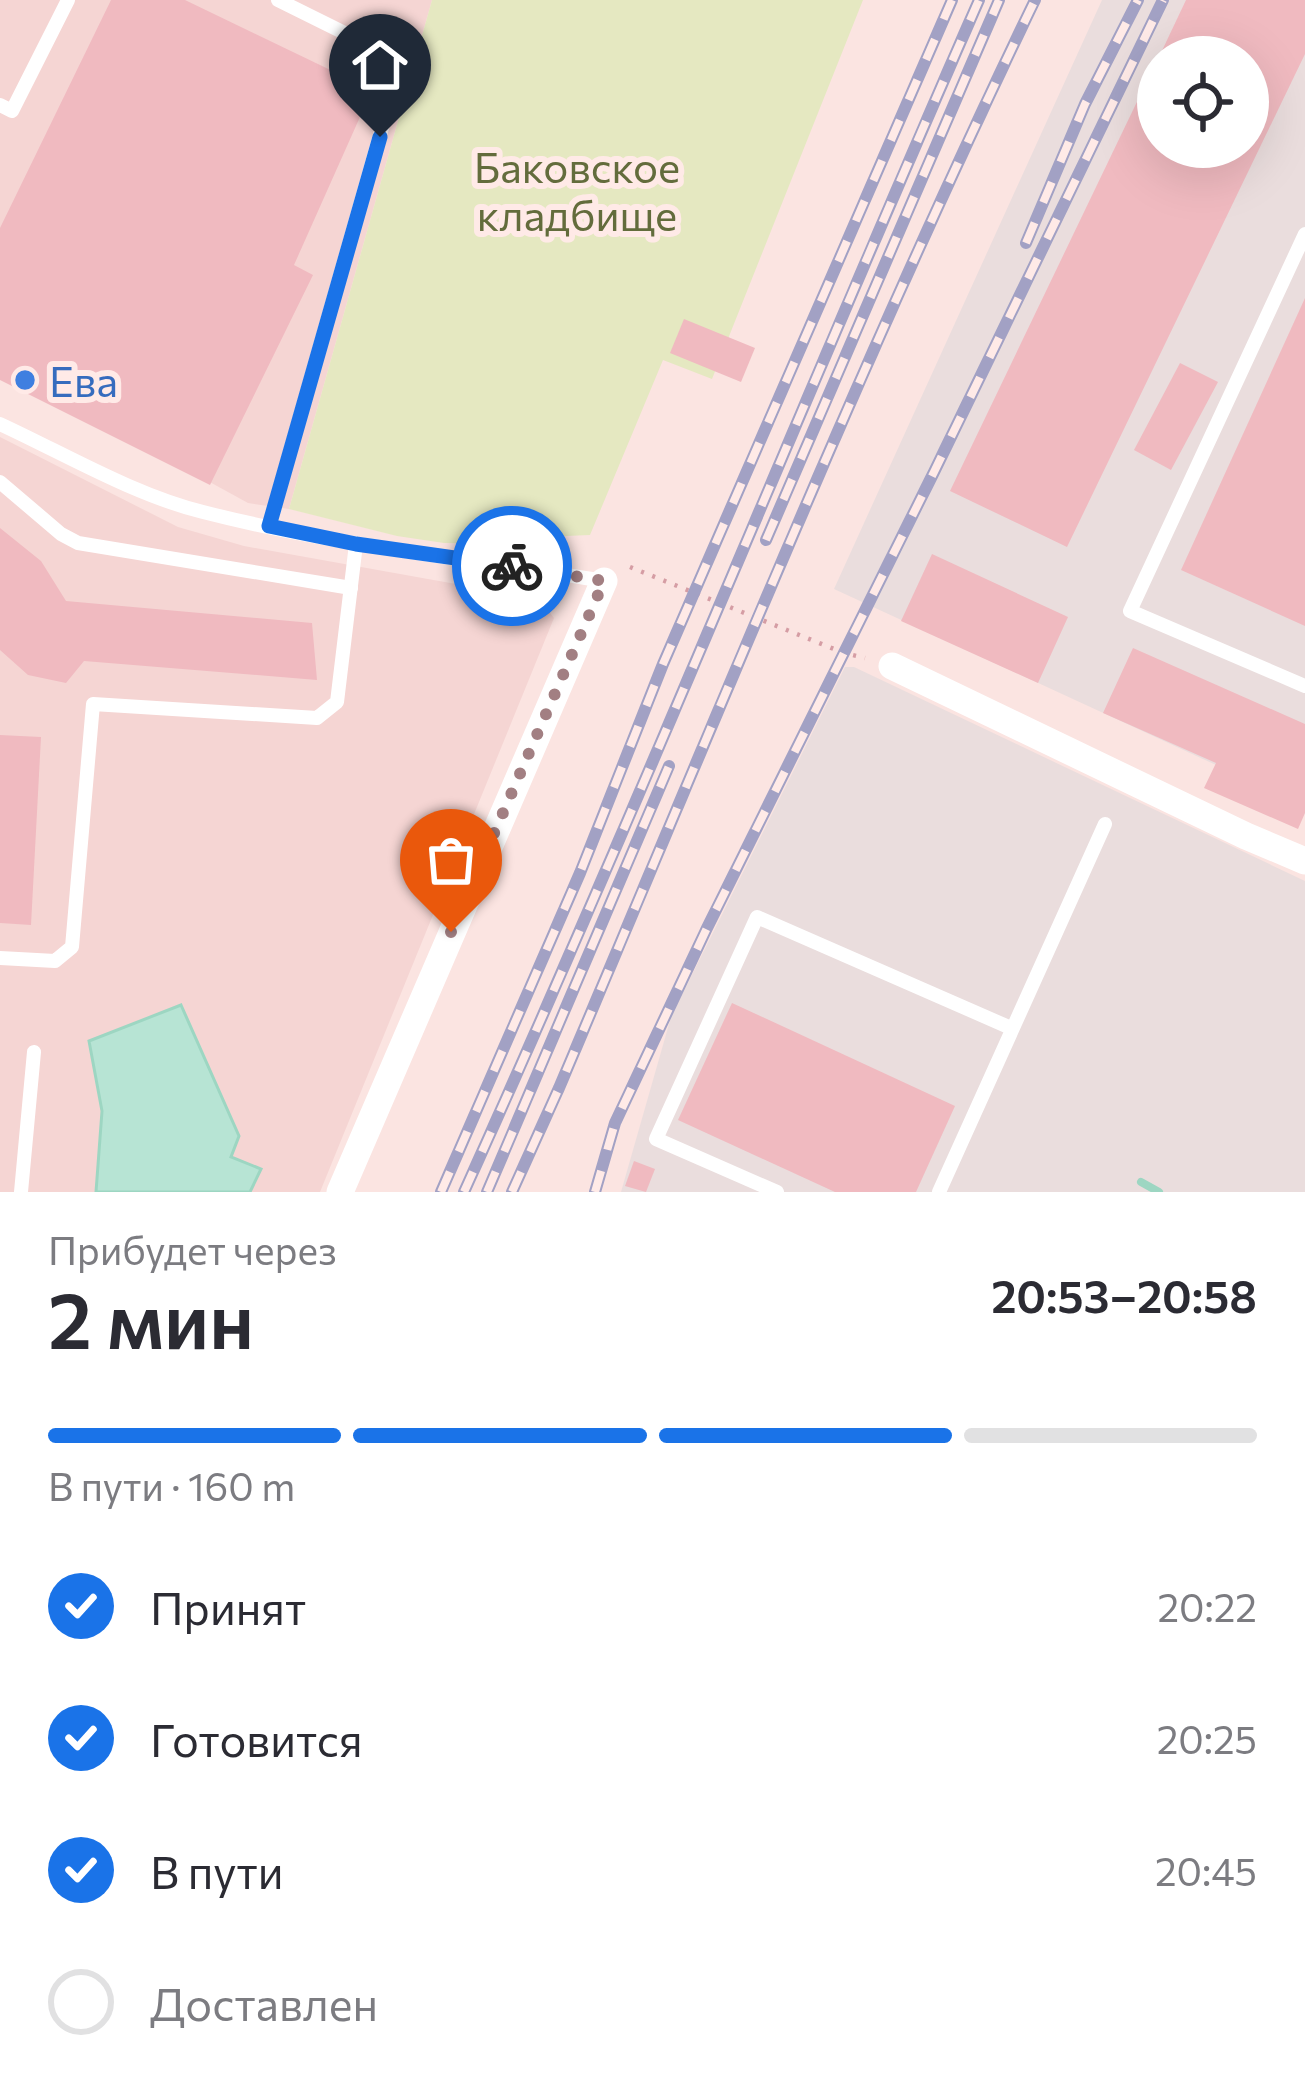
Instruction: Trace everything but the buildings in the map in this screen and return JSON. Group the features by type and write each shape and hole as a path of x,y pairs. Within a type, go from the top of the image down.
{"street":[{"path":"340,1192 604,581"},
{"path":"892,666 1305,861"}],"lane":[{"path":"0,105 12,111 68,0"},
{"path":"269,526 401,62 311,7 278,0"},
{"path":"1305,234 1130,611 1305,686"},
{"path":"0,424 150,494 200,512 356,544 604,581"},
{"path":"0,482 78,543 351,588"},
{"path":"0,958 55,961 73,946 93,704 316,718 338,702 356,544"},
{"path":"939,1192 1105,824"},
{"path":"777,1192 656,1139 757,917 1011,1028"},
{"path":"21,1192 34,1052"}],"path":[{"path":"604,581 618,562 844,653 892,666"}],"shaded area":[{"path":"0,0 432,0 289,509 248,503 0,367"},
{"path":"1102,0 1305,0 1305,806 834,589"},
{"path":"0,437 178,527 244,546 539,599 554,618 320,1192 0,1192"},
{"path":"845,667 854,667 1305,881 1305,1192 621,1192 671,1017"},
{"path":"181,1005 239,1136 231,1157 261,1169 250,1192 96,1192 102,1111 89,1041"}],"green space":[{"name":"Баковское кладбище","path":"432,0 863,0 712,379 663,360 590,535 518,538 496,544 444,543 289,509"}],"waterway":[{"path":"1141,1182 1159,1192"}],"railway":[{"path":"441,1192 580,873 663,664 952,0"},
{"path":"464,1192 979,0"},
{"path":"766,540 999,0"},
{"path":"512,1192 850,404 1035,0"},
{"path":"1026,243 1085,104 1138,0"},
{"path":"595,1192 615,1123 707,928 1163,0"},
{"path":"487,1192 669,766"}],"way so far":[{"path":"451,932 604,581 512,566"}],"place":[{"name":"Ева","path":"25,380"}],"route":[{"path":"380,137 269,526 356,544 512,566"}]}
